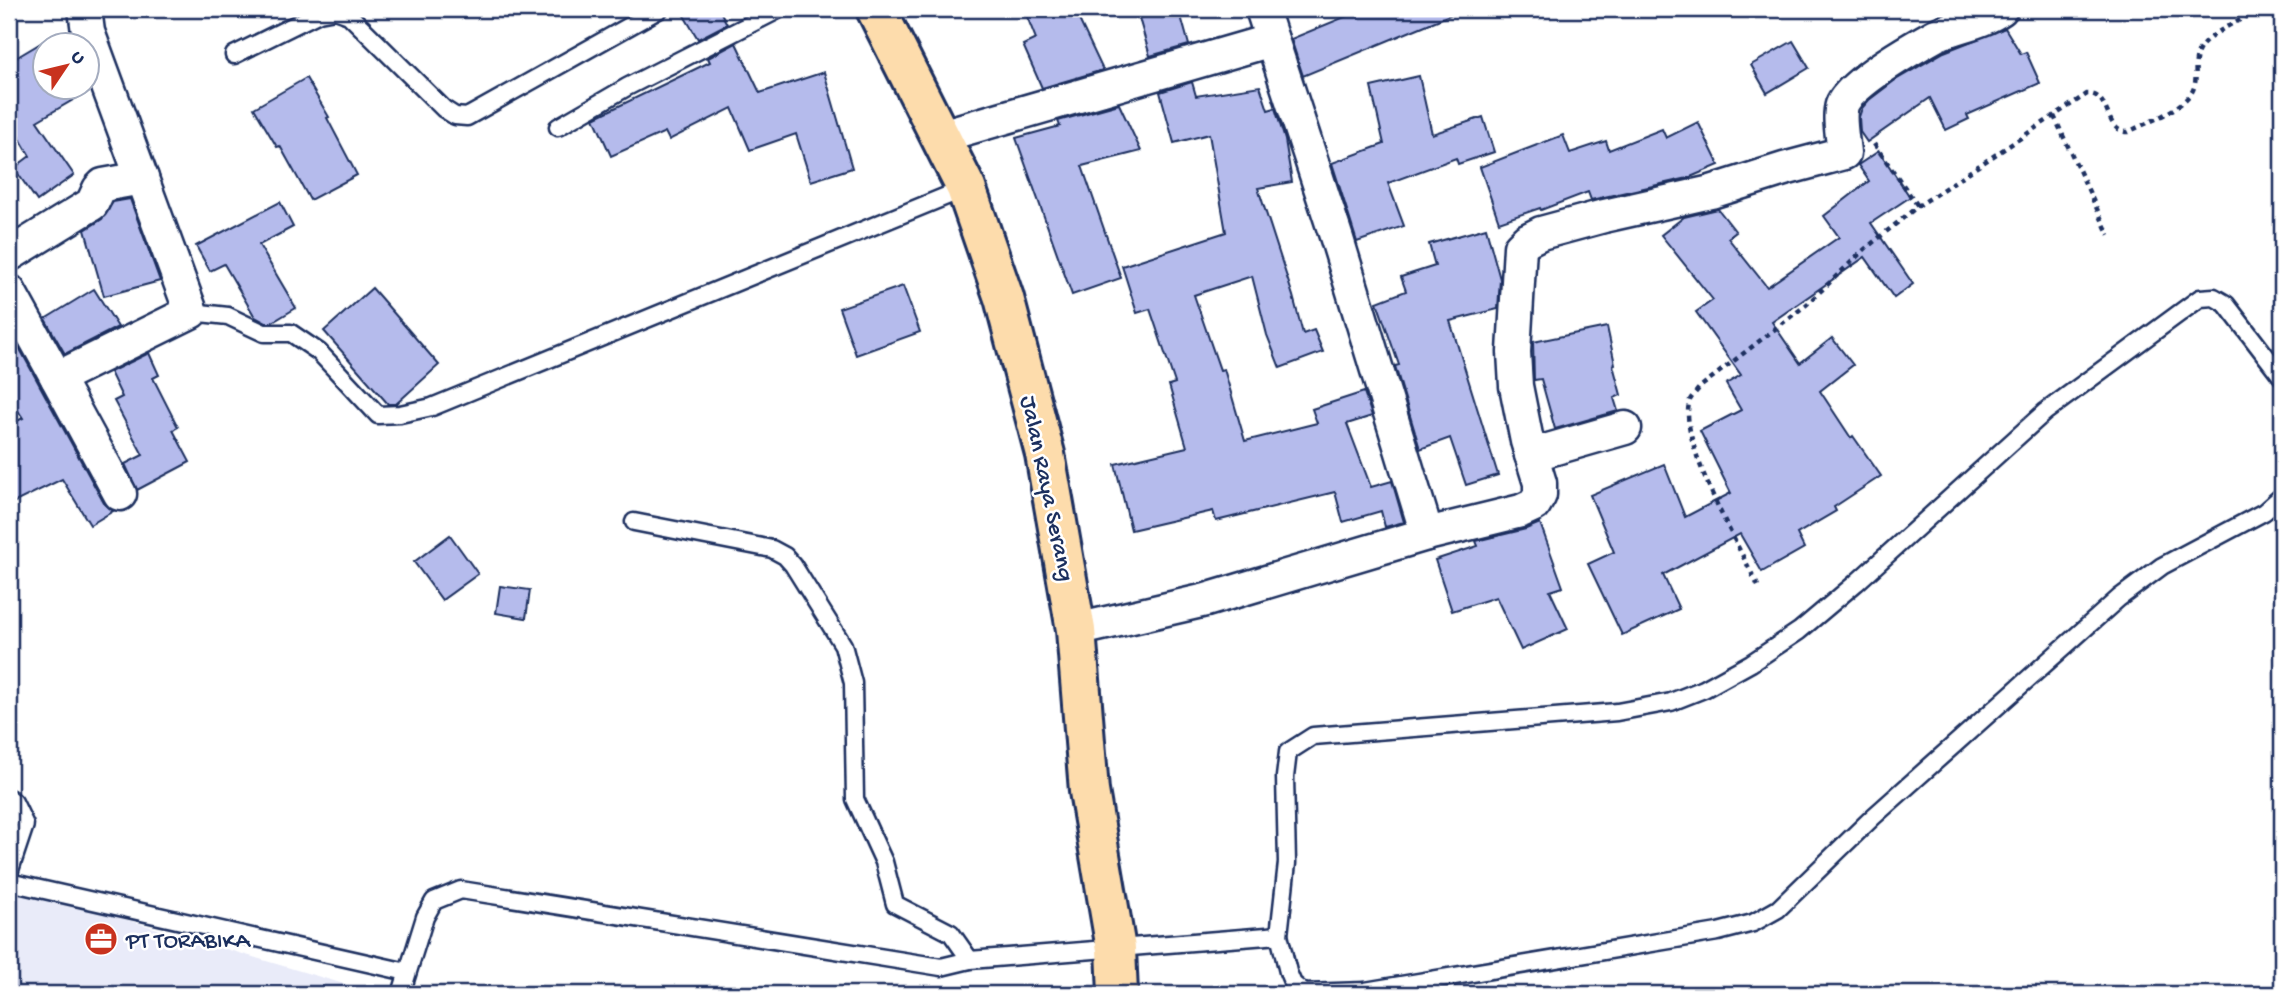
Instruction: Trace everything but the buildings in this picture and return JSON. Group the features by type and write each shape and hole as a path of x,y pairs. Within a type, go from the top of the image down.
{"highway":[{"name":"Jalan Raya Serang","path":"876,9 966,188 1004,298 1045,454 1076,630 1089,791 1116,949 1118,994"}],"street":[{"path":"57,378 191,313 88,32 85,9"},
{"path":"1076,630 1206,600 1427,534 1521,512 1534,505 1540,495 1540,483 1516,386 1514,352 1520,247 1541,233 1711,192 1844,153 1841,107 1847,95 1886,65 1937,35 1977,23 2001,9"},
{"path":"941,136 1268,18 1427,534"},
{"path":"9,255 92,204 103,186 142,178"},
{"path":"9,291 120,494"},
{"path":"1531,455 1625,429"}],"lane":[{"path":"234,55 319,13 335,10 349,15 444,109 455,116 467,117 660,9"},
{"path":"558,127 627,87 780,9"},
{"path":"191,313 228,316 264,333 291,333 319,352 378,415 400,414 432,407 966,188"},
{"path":"2282,377 2226,304 2214,297 2200,298 2045,412 1799,631 1751,663 1704,689 1671,702 1617,712 1313,736 1299,743 1288,752 1285,776 1287,863 1279,935 1293,984 1304,993 1365,992 1718,932 1753,923 1778,909 1883,808 2119,598 2162,566 2264,512 2282,496"},
{"path":"634,522 772,549 785,556 793,565 843,645 853,683 855,799 884,862 895,904 951,933 970,960"},
{"path":"9,797 25,825 9,873"},
{"path":"9,882 407,972"},
{"path":"401,994 425,917 434,901 461,890 941,967 970,960 1279,935"}],"path":[{"path":"1758,586 1716,501 1693,444 1689,417 1690,400 1699,387 1806,306 1865,249 1918,206 2087,94 2100,98 2116,129 2122,132 2129,132 2176,107 2190,95 2196,85 2197,53 2206,41 2262,9"},
{"path":"2054,116 2109,235"},
{"path":"1844,153 1849,154 1871,144 1876,145 1918,206"}],"shaded area":[{"name":"PT TORABIKA","path":"9,885 378,994 9,994"}],"place":[{"name":"PT TORABIKA","path":"101,939"}]}
